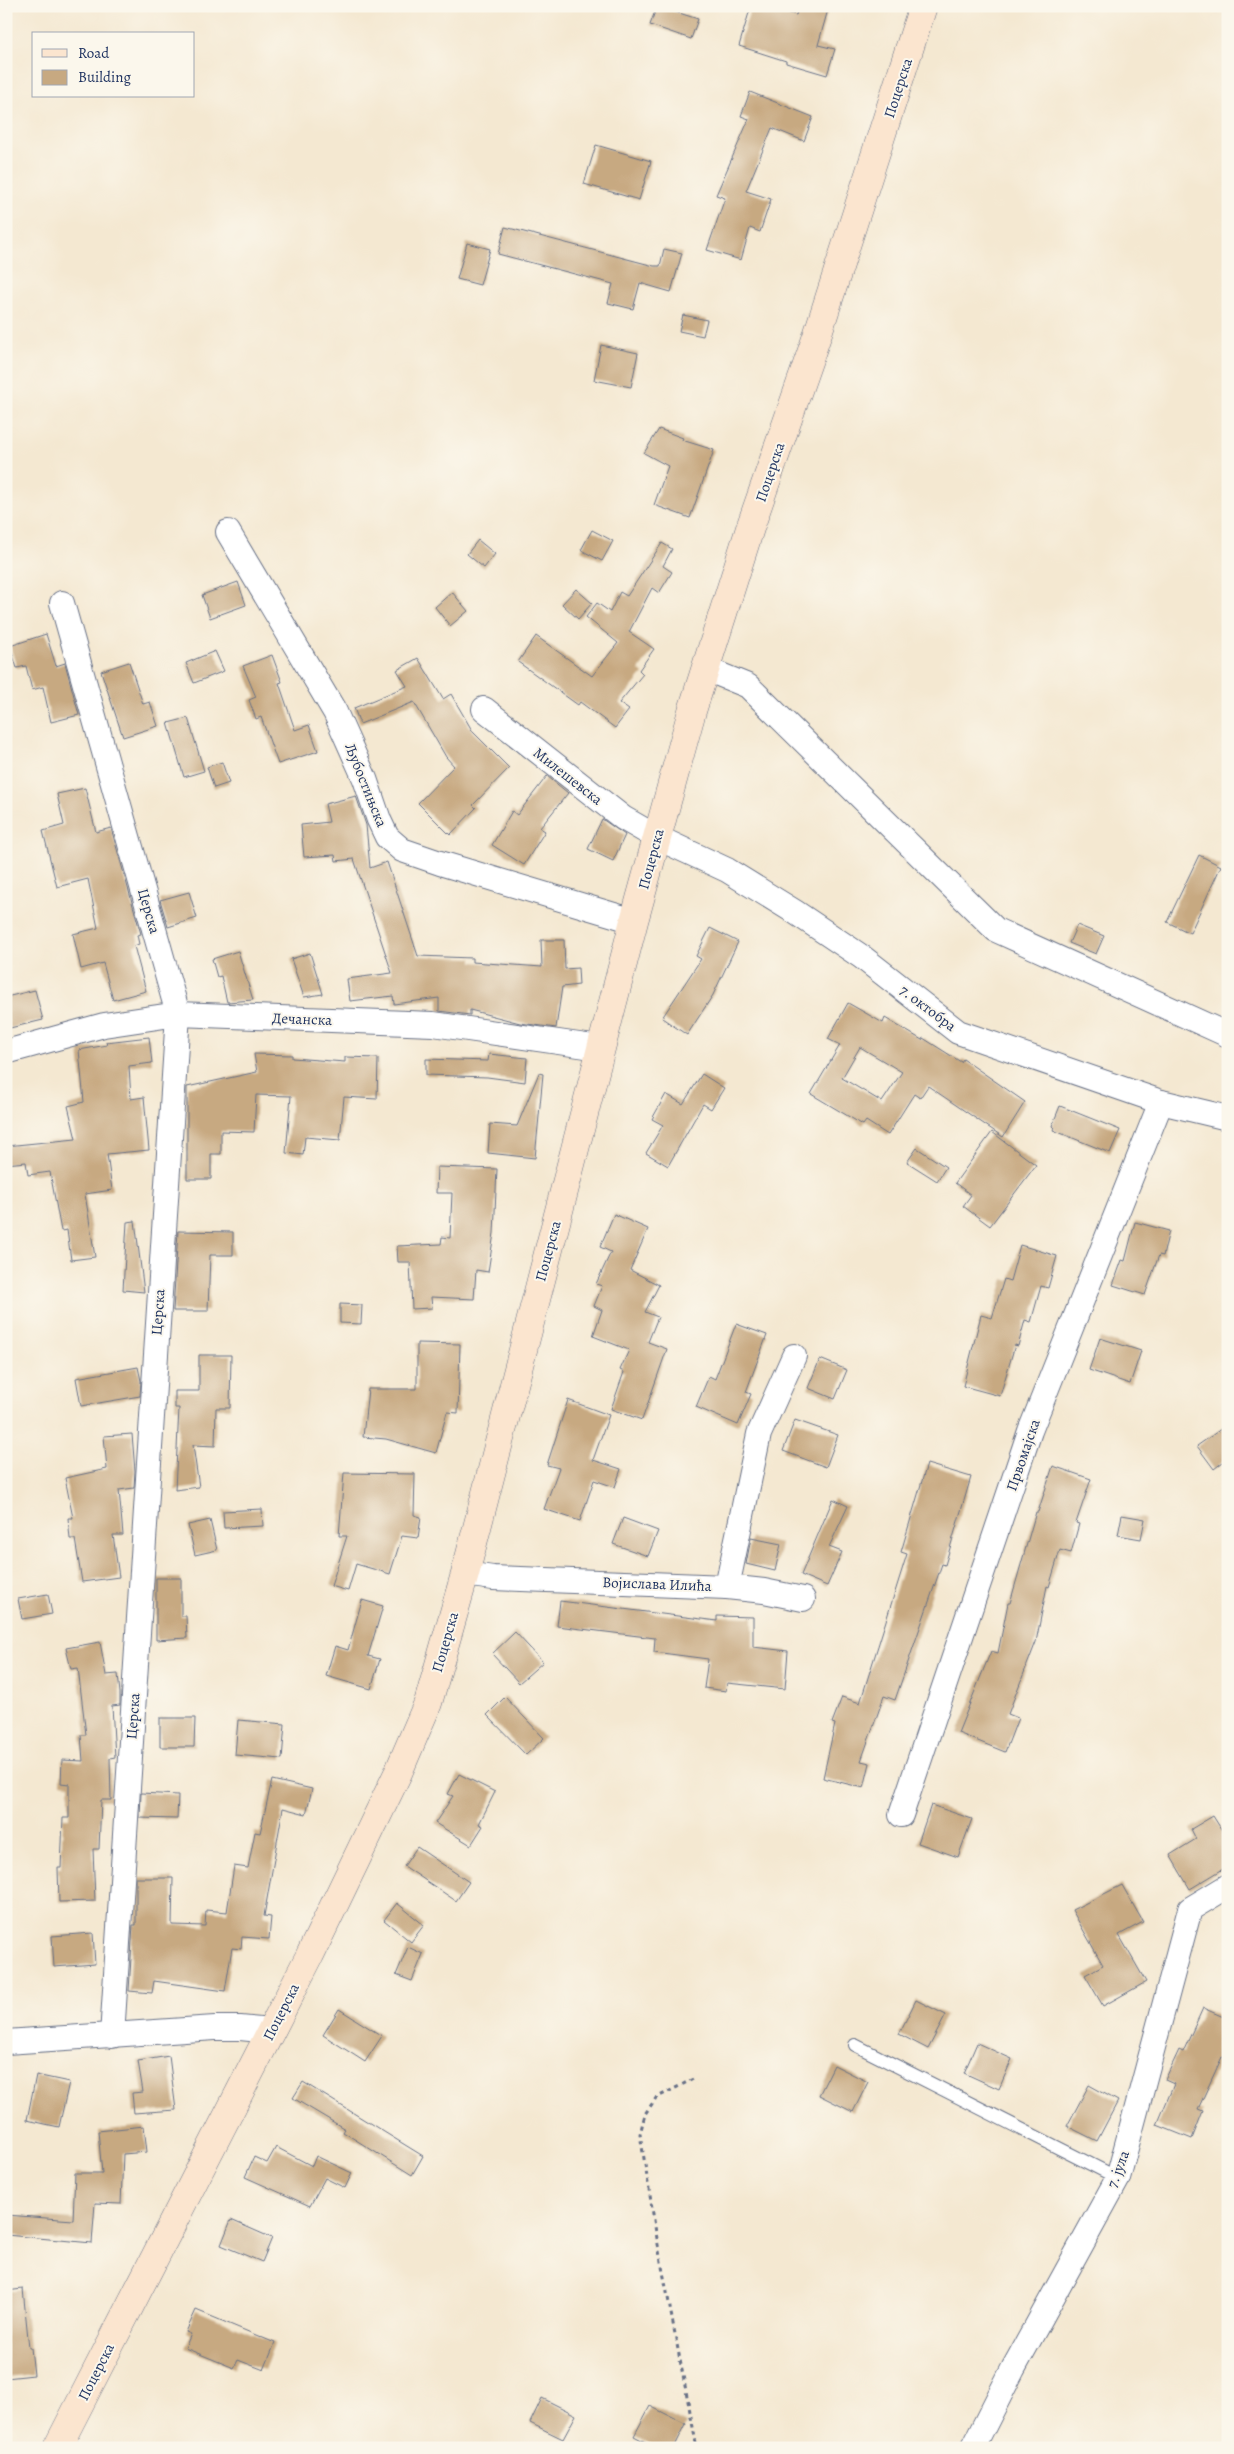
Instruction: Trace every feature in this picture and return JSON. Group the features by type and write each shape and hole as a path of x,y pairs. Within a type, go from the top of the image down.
{"main road":[{"name":"Поцерска","path":"57,2448 271,2031 368,1837 428,1703 465,1574 656,837 751,525 811,353 924,6"}],"street":[{"name":"Љубостињска","path":"228,532 335,712 366,778 378,820 386,837 402,850 634,921"},
{"name":"Церска","path":"62,603 178,1014 112,2036"},
{"path":"706,669 748,686 996,930 1228,1035"},
{"name":"Милешевска","path":"484,709 623,818 656,837"},
{"name":"7. октобра","path":"656,837 727,870 795,912 862,956 958,1032 1161,1102 1228,1118"},
{"name":"Дечанска","path":"6,1052 104,1024 178,1014 433,1024 600,1048"},
{"name":"Првомајска","path":"901,1815 1030,1430 1161,1102"},
{"name":"Војислава Илића","path":"465,1574 493,1578 727,1587 759,1434 794,1356"},
{"path":"727,1587 764,1591 803,1599"},
{"name":"7. јула","path":"973,2448 1013,2370 1118,2178 1190,1909 1228,1886"},
{"path":"6,2042 215,2028 271,2031"}],"lane":[{"path":"855,2044 1118,2178"}],"path":[{"path":"693,2079 656,2098 645,2114 640,2134 659,2251 697,2448"}],"building":[{"path":"657,6 698,19 691,39 650,25"},
{"path":"751,6 768,6 796,15 799,6 829,6 818,45 835,49 827,75 739,46"},
{"path":"750,92 813,117 804,141 772,128 746,191 771,199 760,232 750,228 741,260 707,250 725,198 716,195 749,119 741,116"},
{"path":"596,145 651,161 639,200 584,184"},
{"path":"505,227 654,266 660,266 664,249 682,253 671,292 640,283 633,309 608,303 613,284 498,254"},
{"path":"467,243 490,249 480,285 457,279"},
{"path":"683,315 707,320 703,336 679,331"},
{"path":"601,345 638,353 631,387 594,380"},
{"path":"659,429 683,438 682,440 714,450 690,518 654,505 668,466 644,453"},
{"path":"592,530 613,541 602,561 581,550"},
{"path":"478,540 495,554 484,568 467,554"},
{"path":"662,543 672,549 663,566 672,572 659,593 652,588 629,632 654,649 639,670 643,674 619,703 629,710 615,728 580,702 578,705 518,662 536,636 592,676 618,643 586,617 597,603 610,612 620,592 627,596"},
{"path":"238,582 246,605 210,618 202,595"},
{"path":"576,589 592,603 578,619 562,604"},
{"path":"452,592 468,611 450,626 435,607"},
{"path":"46,634 56,666 65,663 79,715 51,722 43,687 32,690 26,666 17,668 10,646"},
{"path":"215,651 224,671 194,683 186,663"},
{"path":"272,655 282,682 279,683 295,730 309,725 318,751 278,764 261,717 256,719 249,700 256,697 243,666"},
{"path":"418,658 443,699 451,694 473,732 509,768 473,805 476,808 450,835 418,803 454,766 446,757 414,702 360,724 354,708 407,686 397,670"},
{"path":"129,662 143,704 150,702 158,726 123,737 101,671"},
{"path":"188,718 204,771 184,777 168,723"},
{"path":"222,762 229,783 214,788 207,767"},
{"path":"547,776 568,793 540,828 545,831 524,865 492,845 512,811 517,815"},
{"path":"85,788 96,832 111,828 141,934 137,935 139,944 134,946 146,991 113,1000 103,963 81,969 73,934 98,928 88,879 57,887 43,831 64,825 57,794"},
{"path":"356,796 366,825 370,868 387,862 418,956 472,958 472,962 542,967 541,940 564,940 565,969 578,968 579,985 562,987 556,1028 520,1023 470,1010 470,1015 439,1011 439,998 394,1004 393,996 350,1001 347,979 392,973 354,859 336,861 335,855 304,857 301,825 329,822 325,804"},
{"path":"602,819 625,835 613,861 588,849"},
{"path":"1199,855 1221,866 1190,933 1167,922"},
{"path":"189,892 197,918 168,927 160,900"},
{"path":"1077,925 1104,936 1096,954 1069,943"},
{"path":"710,928 738,942 713,995 687,1035 662,1018 701,959 696,956"},
{"path":"238,951 253,1000 227,1002 221,976 217,977 212,959"},
{"path":"310,953 323,994 304,997 291,959"},
{"path":"35,990 43,1020 10,1028 6,1011 6,997"},
{"path":"848,1003 883,1023 885,1018 922,1040 923,1038 961,1062 963,1059 1025,1102 1003,1137 928,1086 920,1098 914,1094 888,1135 866,1121 863,1125 811,1094 840,1045 828,1039","holes":["860,1047 902,1072 882,1102 842,1078"]},
{"path":"149,1037 152,1063 129,1066 131,1099 144,1097 149,1150 107,1154 112,1190 85,1194 95,1257 71,1260 67,1230 61,1231 50,1172 28,1175 26,1162 6,1164 6,1146 76,1139 68,1106 84,1102 79,1050 107,1045 106,1042"},
{"path":"254,1054 292,1055 292,1058 345,1062 345,1057 378,1058 377,1099 344,1097 340,1140 305,1137 303,1155 286,1153 291,1096 256,1095 254,1132 221,1131 221,1154 211,1154 211,1179 187,1179 187,1087 257,1072"},
{"path":"489,1054 527,1058 525,1082 487,1077 426,1075 426,1059 488,1061"},
{"path":"539,1073 543,1074 535,1158 488,1153 490,1124 517,1126"},
{"path":"702,1074 724,1088 711,1109 703,1104 668,1166 646,1153 663,1125 652,1119 666,1094 683,1104"},
{"path":"1060,1106 1120,1130 1110,1153 1053,1130 1052,1126"},
{"path":"992,1132 1036,1165 990,1226 963,1206 971,1195 955,1183"},
{"path":"917,1148 946,1167 937,1181 907,1162"},
{"path":"437,1167 497,1169 494,1233 488,1272 476,1270 474,1299 431,1297 432,1308 412,1309 410,1262 398,1262 397,1246 441,1244 442,1237 450,1238 452,1193 436,1193"},
{"path":"614,1214 648,1229 630,1270 659,1285 645,1312 658,1317 648,1342 667,1349 642,1420 611,1409 624,1372 620,1370 629,1350 593,1336 602,1310 594,1306 602,1286 596,1284 611,1252 600,1247"},
{"path":"135,1221 144,1292 123,1290 127,1222"},
{"path":"1135,1222 1169,1231 1163,1256 1159,1255 1145,1295 1113,1285 1122,1260 1125,1261"},
{"path":"178,1231 233,1232 233,1255 210,1255 208,1311 173,1311"},
{"path":"1020,1245 1057,1256 1048,1288 1041,1286 1031,1322 1025,1320 1018,1346 1015,1345 1000,1396 963,1386 981,1315 992,1318 1004,1279 1010,1281"},
{"path":"340,1304 362,1305 361,1324 340,1323"},
{"path":"736,1324 767,1335 746,1392 751,1394 738,1425 696,1407 709,1376 715,1379"},
{"path":"1100,1338 1141,1351 1130,1384 1089,1370"},
{"path":"417,1343 460,1344 458,1413 447,1412 436,1453 386,1439 363,1437 368,1389 417,1389"},
{"path":"199,1355 231,1355 230,1408 216,1408 215,1446 193,1445 199,1487 175,1490 179,1408 175,1408 175,1391 199,1391"},
{"path":"820,1359 847,1370 835,1399 808,1388"},
{"path":"138,1367 141,1381 140,1396 81,1406 76,1378"},
{"path":"568,1400 609,1415 593,1460 621,1469 615,1487 594,1480 580,1521 544,1509 559,1468 547,1465"},
{"path":"795,1420 838,1435 826,1467 783,1451"},
{"path":"1228,1424 1228,1458 1214,1469 1197,1446"},
{"path":"132,1434 135,1471 134,1488 119,1490 123,1535 113,1535 119,1577 82,1582 75,1539 70,1539 68,1518 73,1518 65,1478 107,1469 104,1436"},
{"path":"927,1464 971,1477 945,1565 942,1564 895,1700 884,1696 861,1761 870,1763 864,1788 823,1778 835,1724 832,1723 842,1697 860,1703 907,1554 901,1552"},
{"path":"1053,1466 1091,1479 1076,1523 1079,1524 1071,1553 1060,1550 1049,1587 1047,1586 1036,1642 1008,1714 1018,1718 1005,1752 958,1733 991,1651 998,1653 1008,1603 1010,1603 1036,1512 1038,1512"},
{"path":"344,1473 415,1474 414,1515 421,1517 418,1538 402,1536 390,1574 356,1564 348,1591 331,1586 347,1536 339,1536"},
{"path":"833,1499 848,1506 829,1547 842,1552 827,1586 801,1575"},
{"path":"262,1509 263,1526 224,1528 223,1511"},
{"path":"1122,1515 1145,1519 1141,1539 1118,1535"},
{"path":"623,1518 658,1531 648,1556 613,1544"},
{"path":"210,1520 217,1550 195,1555 188,1525"},
{"path":"751,1538 781,1544 775,1571 746,1564"},
{"path":"156,1578 181,1578 181,1616 186,1616 187,1638 156,1640"},
{"path":"48,1594 52,1614 22,1619 18,1599"},
{"path":"362,1600 383,1606 368,1656 380,1659 371,1689 326,1676 335,1646 348,1650"},
{"path":"560,1601 717,1621 717,1616 753,1617 753,1647 788,1651 785,1689 727,1683 726,1691 704,1688 708,1659 654,1652 655,1638 557,1626"},
{"path":"515,1632 543,1662 519,1683 492,1654"},
{"path":"100,1642 106,1675 118,1674 120,1693 120,1705 112,1706 115,1757 110,1758 111,1800 101,1800 99,1849 93,1849 95,1901 59,1902 58,1868 61,1868 63,1818 69,1818 69,1784 61,1783 62,1760 83,1761 81,1735 86,1735 78,1668 71,1669 66,1648"},
{"path":"505,1697 544,1738 526,1755 487,1715"},
{"path":"160,1718 195,1718 194,1747 160,1747"},
{"path":"238,1720 285,1724 282,1759 235,1755"},
{"path":"459,1774 495,1792 479,1824 483,1826 471,1845 435,1823 453,1796 448,1794"},
{"path":"272,1780 312,1789 306,1814 283,1808 264,1916 271,1917 269,1939 242,1937 241,1949 232,1948 225,1991 154,1981 152,1993 129,1991 133,1925 136,1925 136,1878 173,1878 172,1925 205,1926 206,1910 227,1912 234,1866 248,1868 255,1832 260,1833"},
{"path":"141,1793 178,1795 177,1819 140,1818"},
{"path":"931,1805 972,1819 958,1857 918,1843"},
{"path":"1213,1816 1228,1840 1228,1866 1190,1889 1170,1855 1196,1839 1191,1829"},
{"path":"417,1847 469,1882 456,1901 404,1866"},
{"path":"1122,1885 1143,1922 1119,1935 1146,1982 1103,2006 1085,1975 1103,1965 1072,1910"},
{"path":"397,1903 424,1925 411,1942 384,1920"},
{"path":"93,1933 95,1964 54,1967 52,1936"},
{"path":"408,1947 423,1954 412,1981 396,1975"},
{"path":"916,2000 946,2015 928,2049 899,2034"},
{"path":"1203,2008 1228,2019 1228,2059 1222,2057 1198,2109 1203,2111 1192,2139 1157,2125 1174,2084 1165,2080 1179,2050 1183,2052"},
{"path":"339,2009 382,2036 365,2062 323,2035"},
{"path":"977,2043 1012,2059 999,2089 964,2073"},
{"path":"169,2056 176,2110 134,2113 132,2093 143,2092 138,2061"},
{"path":"834,2065 868,2082 853,2112 819,2095"},
{"path":"36,2075 69,2082 59,2127 27,2120"},
{"path":"303,2082 423,2156 412,2175 343,2132 345,2129 293,2098"},
{"path":"1089,2085 1118,2101 1097,2141 1067,2126"},
{"path":"144,2126 147,2152 123,2154 121,2204 95,2203 92,2243 6,2235 6,2215 73,2220 75,2173 102,2173 98,2131"},
{"path":"276,2147 312,2166 316,2156 352,2173 345,2188 325,2178 310,2206 245,2177 254,2157 267,2163"},
{"path":"231,2220 272,2238 262,2262 221,2245"},
{"path":"23,2289 29,2348 31,2348 34,2375 6,2378 6,2291"},
{"path":"196,2310 275,2343 264,2370 238,2360 234,2368 185,2348 191,2334 186,2332"},
{"path":"542,2398 576,2415 563,2439 530,2423"},
{"path":"650,2406 686,2424 674,2448 657,2448 634,2436"}]}
